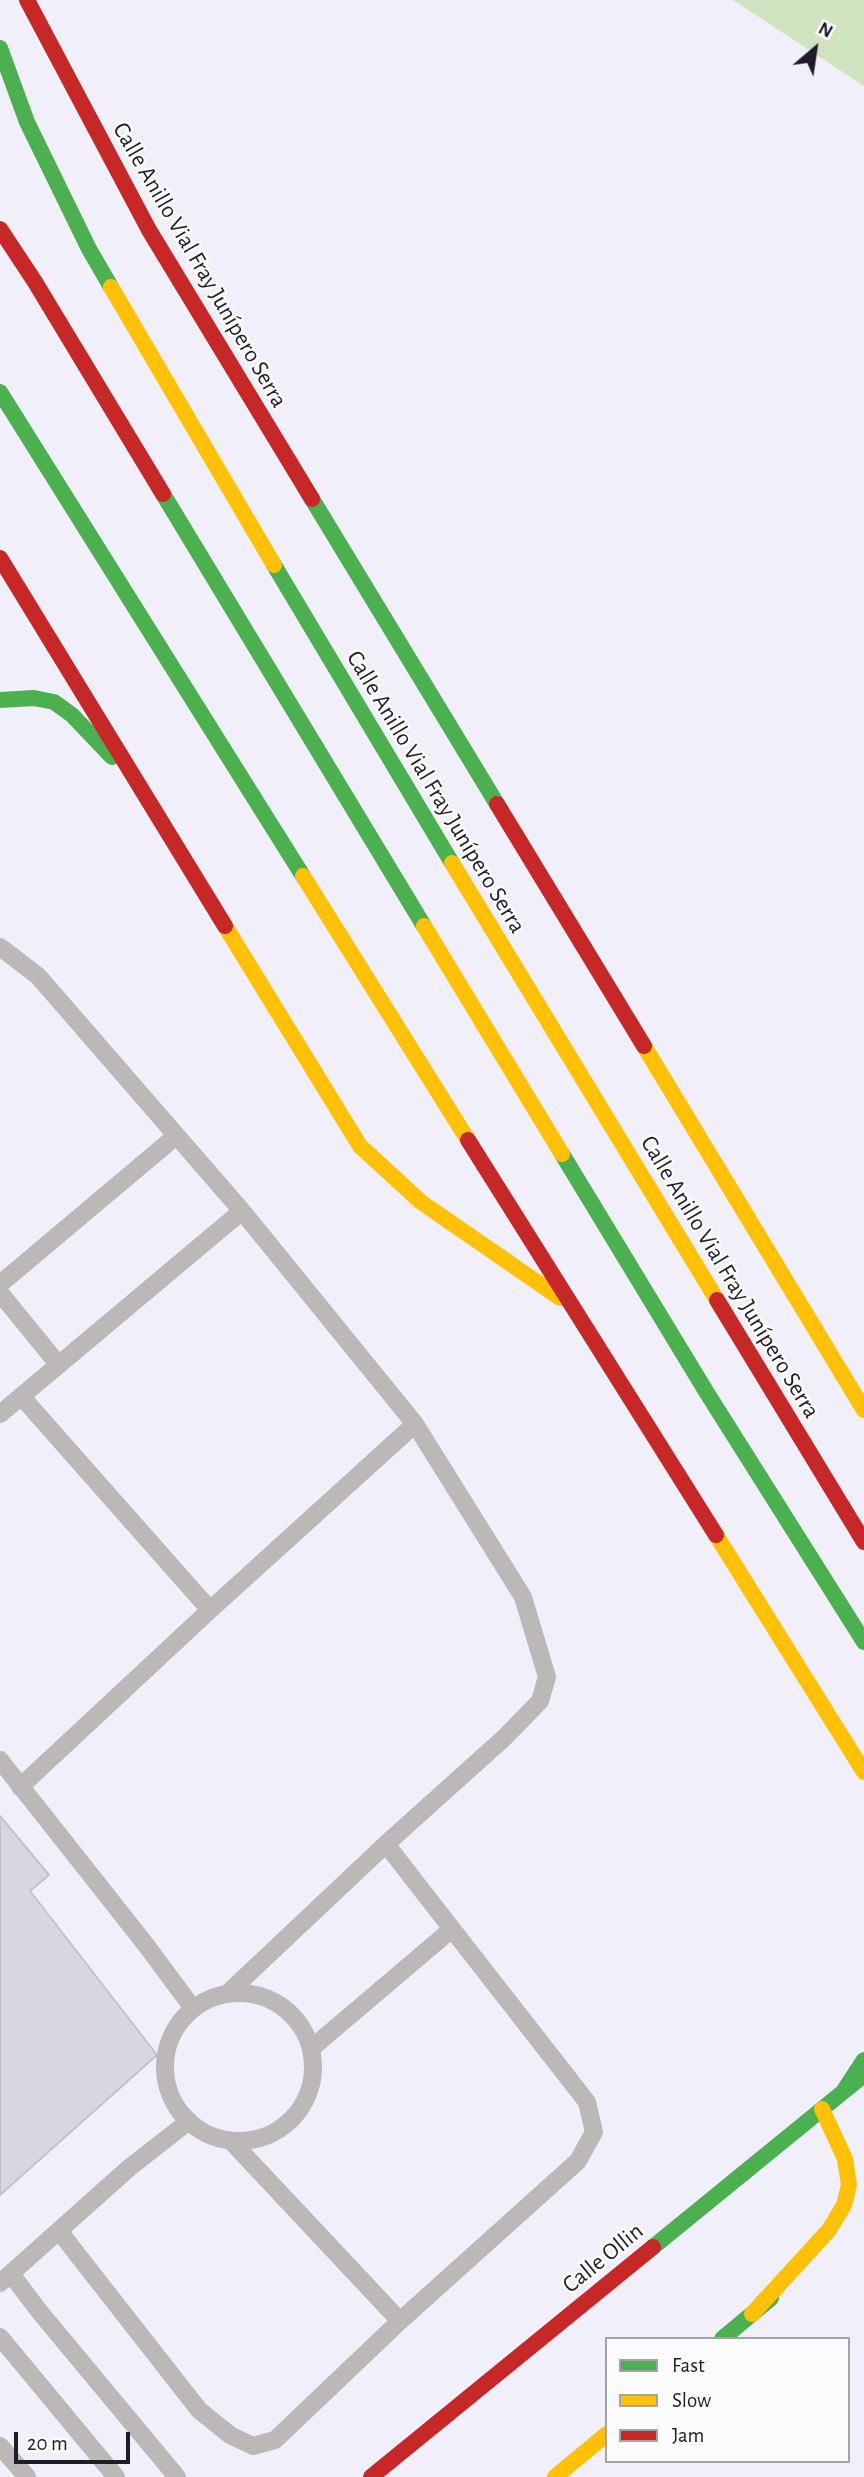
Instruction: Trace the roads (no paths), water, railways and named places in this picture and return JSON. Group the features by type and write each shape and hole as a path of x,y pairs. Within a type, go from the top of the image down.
{"main road":[{"name":"Calle Anillo Vial Fray Junípero Serra","path":"27,0 149,230 864,1410"},
{"name":"Calle Anillo Vial Fray Junípero Serra","path":"0,48 27,122 89,249 330,662 864,1542"},
{"path":"0,229 35,282 707,1394 864,1642"},
{"path":"0,392 864,1772"},
{"path":"0,558 360,1146 421,1202 574,1307"},
{"path":"0,700 34,698 54,702 72,715 141,788"},
{"path":"843,2092 864,2060"},
{"name":"Calle Ollin","path":"371,2477 864,2075"},
{"path":"752,2314 829,2230 844,2205 849,2185 845,2159 822,2109"},
{"path":"724,2337 844,2237"},
{"path":"555,2477 605,2436"}],"lane":[{"path":"0,947 38,976 242,1211 415,1424 523,1597 547,1677 540,1702 504,1738 386,1844 229,1992"},
{"path":"0,1284 176,1136"},
{"path":"0,1414 242,1211"},
{"path":"0,1293 58,1364"},
{"path":"21,1396 210,1610"},
{"path":"20,1787 415,1424"},
{"path":"0,1760 192,2007"},
{"path":"60,2231 199,2410 230,2435 253,2446 275,2440 400,2321 578,2161 594,2132 587,2102 386,1844"},
{"path":"313,2047 452,1929"},
{"path":"229,1992 265,1996 295,2016 313,2047 313,2084 297,2116 268,2137 232,2142 198,2130 173,2105 163,2070 170,2035 192,2007 210,1997 229,1992"},
{"path":"177,2477 39,2311 5,2279 130,2168 188,2121"},
{"path":"232,2142 400,2321"},
{"path":"0,2337 116,2477"},
{"path":"0,2446 27,2477"}]}
